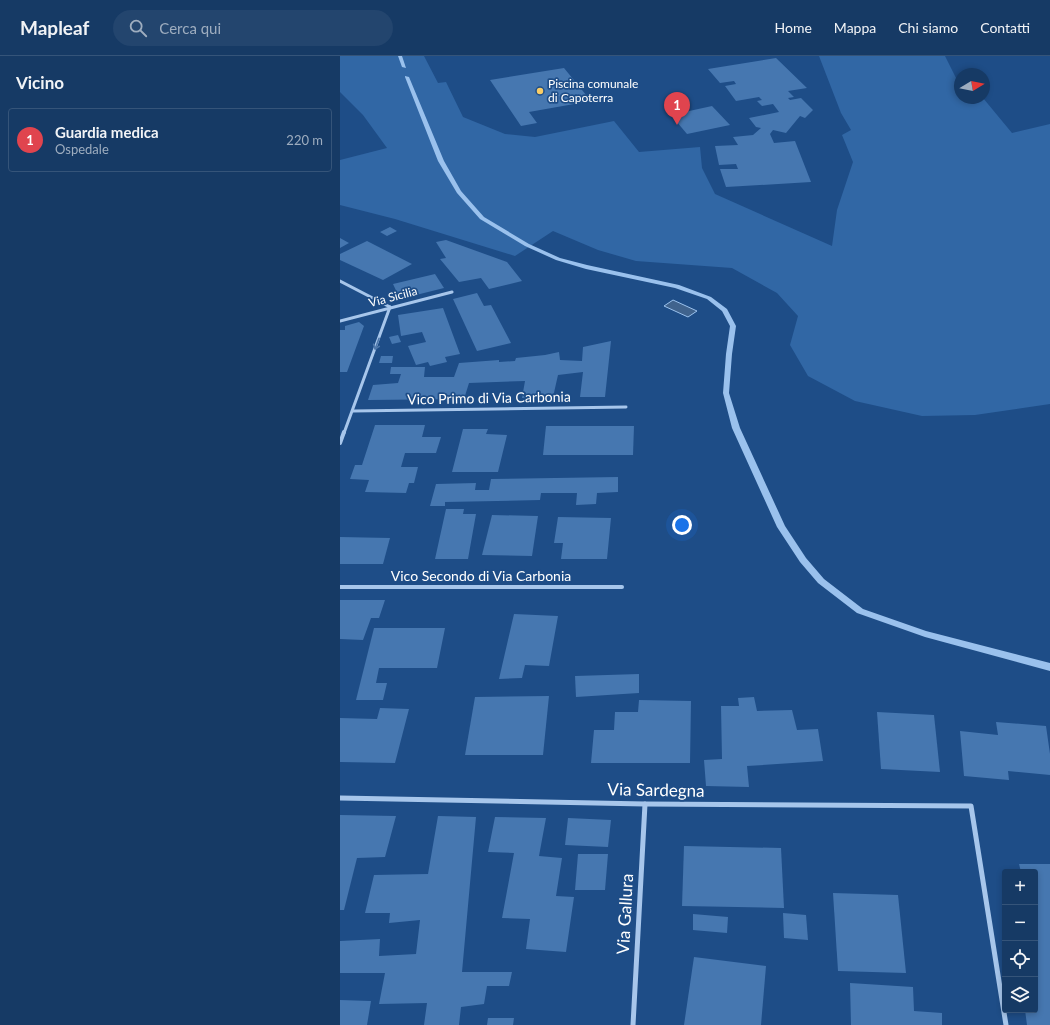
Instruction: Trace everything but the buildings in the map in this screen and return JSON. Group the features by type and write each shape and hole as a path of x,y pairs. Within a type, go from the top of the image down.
{"street":[{"path":"340,281 390,307 340,443"},
{"name":"Via Sicilia","path":"340,321 452,292"},
{"name":"Vico Primo di Via Carbonia","path":"353,411 626,407"},
{"name":"Vico Secondo di Via Carbonia","path":"340,586 622,587"},
{"name":"Via Sardegna","path":"340,798 645,804 971,806 1006,1025"},
{"name":"Via Gallura","path":"632,1025 645,804"}],"shaded area":[{"path":"340,56 424,56 438,83 446,82 463,117 505,134 535,137 614,121 639,152 700,147 702,168 715,194 832,246 837,210 853,162 842,135 851,130 841,113 819,56 945,56 954,74 954,104 988,104 1012,133 1050,124 1050,404 975,415 922,416 855,401 808,376 790,345 798,316 777,293 732,268 636,261 598,250 553,231 515,256 395,219 340,205 340,160 387,148 363,115 340,92"},
{"path":"673,300 697,311 688,317 664,306"}],"waterway":[{"path":"400,56 404,67"},
{"path":"407,77 441,161 459,192 482,218 527,245 558,259 586,267 677,286 709,298 725,310 733,326 726,393 736,428 781,527 803,560 821,581 860,611 925,634 1050,667"}],"place":[{"name":"Piscina comunale di Capoterra","path":"540,91"},
{"name":"Guardia medica","path":"677,125"}]}
